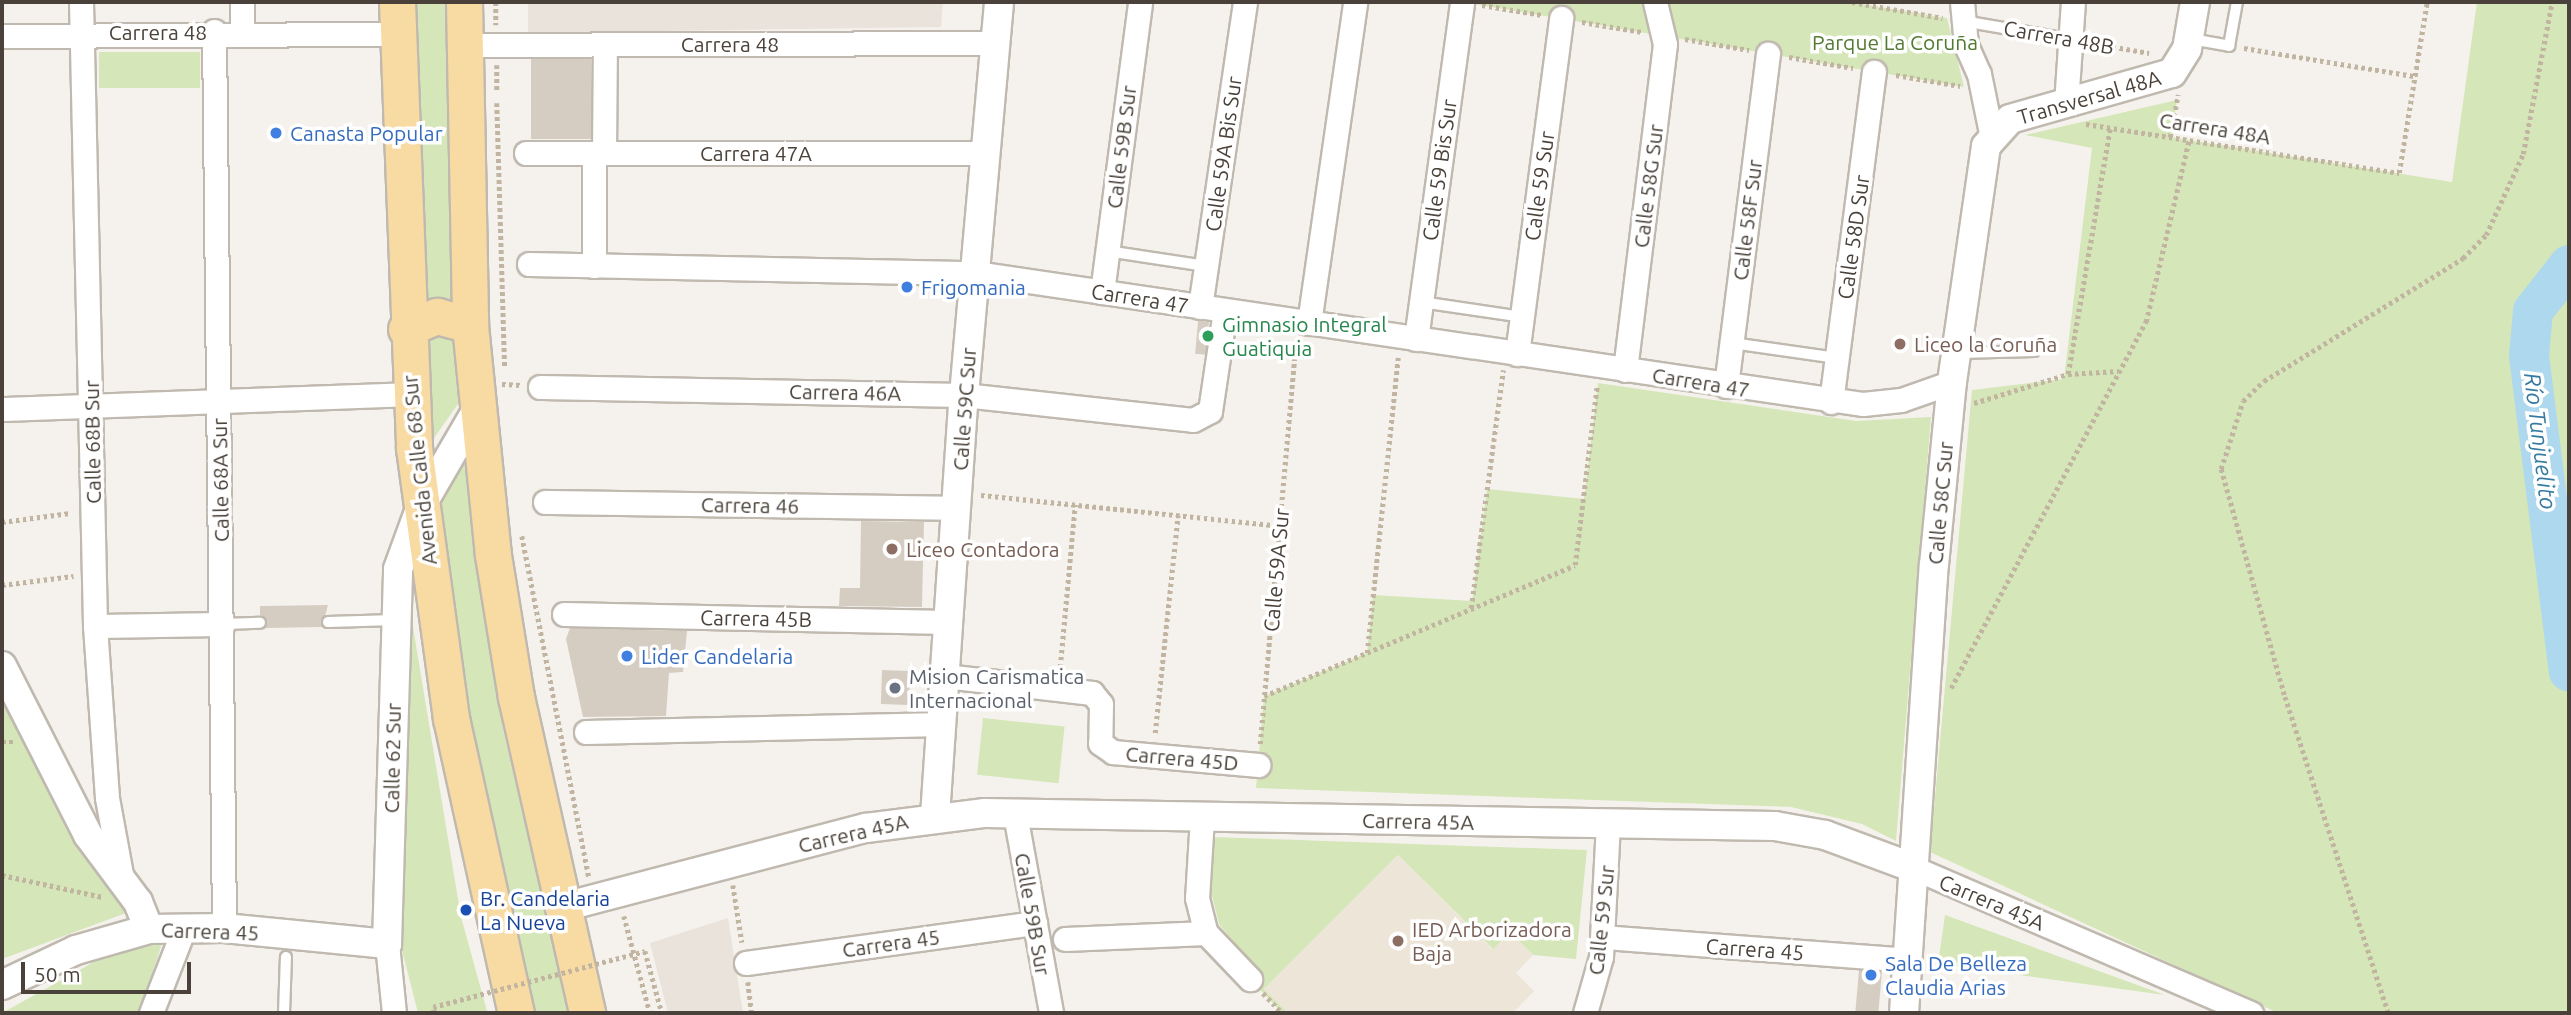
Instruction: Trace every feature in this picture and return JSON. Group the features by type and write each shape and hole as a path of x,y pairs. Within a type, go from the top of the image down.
{"main road":[{"path":"464,2 480,46 470,325 492,392 493,555 516,697 560,908 587,1013"},
{"name":"Avenida Calle 68 Sur","path":"397,18 408,394 421,506 451,718 494,932 516,1013"},
{"path":"406,329 437,316 470,325"}],"street":[{"name":"Calle 68B Sur","path":"81,2 95,625 107,798 122,880"},
{"path":"242,2 242,31"},
{"name":"Calle 59C Sur","path":"935,816 964,395 999,2"},
{"name":"Calle 59B Sur","path":"1102,292 1140,2"},
{"name":"Calle 59A Bis Sur","path":"1200,307 1245,2"},
{"path":"1303,322 1354,2"},
{"name":"Calle 59 Bis Sur","path":"1408,338 1421,302 1462,2"},
{"name":"Calle 58G Sur","path":"1625,370 1665,44 1655,2"},
{"path":"2070,113 2067,39 2073,2"},
{"path":"2186,49 2195,2"},
{"name":"Calle 58C Sur","path":"1904,1013 1949,411 1991,134 1961,11"},
{"name":"Carrera 48","path":"2,36 82,32 242,31 397,18"},
{"name":"Calle 59 Sur","path":"1511,354 1522,317 1561,18"},
{"name":"Calle 68A Sur","path":"214,31 223,624 224,928"},
{"name":"Carrera 48","path":"480,46 995,43"},
{"path":"594,266 605,45"},
{"name":"Transversal 48A","path":"1991,134 2010,119 2070,113 2163,78 2186,49"},
{"name":"Calle 58F Sur","path":"1726,386 1768,54"},
{"name":"Calle 58D Sur","path":"1831,402 1874,72"},
{"name":"Carrera 47A","path":"526,153 986,153"},
{"name":"Carrera 47","path":"529,264 975,273 1831,402 1881,404 1952,383"},
{"name":"Carrera 46A","path":"540,387 964,395 1192,420 1210,411 1225,312"},
{"name":"Calle 62 Sur","path":"394,1013 387,944 398,569 421,506 492,392"},
{"path":"2,409 408,394"},
{"name":"Carrera 46","path":"545,502 957,500"},
{"name":"Carrera 45B","path":"564,614 948,622"},
{"path":"95,625 223,624"},
{"name":"Calle 68B Sur","path":"2,666 88,835 122,880 146,920"},
{"name":"Carrera 45D","path":"945,676 1058,689 1098,697 1099,736 1106,748 1153,756 1258,765"},
{"path":"586,732 942,724"},
{"name":"Calle 59B Sur","path":"1015,814 1051,1013"},
{"name":"Carrera 45A","path":"560,908 866,828 935,816 1015,814 1775,826 1825,835 1914,868 2251,1013"},
{"path":"1202,817 1196,898 1206,933 1250,979"},
{"name":"Calle 59 Sur","path":"1586,1013 1603,937 1608,825"},
{"name":"Carrera 45","path":"2,985 146,920 185,926 387,944"},
{"name":"Carrera 45","path":"746,963 1035,923"},
{"path":"151,1013 185,926"},
{"path":"1065,939 1206,933"},
{"name":"Carrera 45","path":"1603,937 1908,960"}],"lane":[{"path":"2186,49 2229,46 2237,2"},
{"name":"Carrera 48B","path":"1961,11 2067,39"},
{"path":"1107,251 1206,266"},
{"path":"1421,302 1522,317"},
{"path":"1732,343 1837,358"},
{"path":"1956,353 2034,351"},
{"path":"328,622 395,620"},
{"path":"223,624 260,623"},
{"path":"284,1013 286,957"}],"path":[{"path":"496,2 480,46 492,392 540,387"},
{"path":"1852,2 1961,11"},
{"path":"2229,46 2414,76 2427,2"},
{"path":"2388,1013 2284,695 2221,469 2243,401 2264,381 2463,258 2486,234 2523,153 2552,2"},
{"name":"Carrera 48B","path":"2067,39 2186,49"},
{"name":"Carrera 48A","path":"2070,113 2110,128 2399,173 2414,76"},
{"path":"2067,374 2110,128"},
{"path":"1949,691 2146,322 2189,140"},
{"name":"Calle 59A Sur","path":"1258,765 1280,526 1303,322"},
{"path":"1367,653 1408,338"},
{"path":"1471,609 1511,354"},
{"path":"1264,696 1576,565 1600,367"},
{"path":"1949,411 2067,374 2118,371"},
{"path":"957,500 1075,505 1280,526"},
{"path":"1058,689 1075,505"},
{"path":"2,522 93,510"},
{"path":"1153,756 1178,515"},
{"path":"520,526 606,896 636,961 650,1013"},
{"path":"2,585 94,573"},
{"path":"729,864 752,1013"},
{"path":"2,875 76,888 146,920"},
{"path":"434,1013 433,1007 645,951 662,1013"}],"shaded area":[{"path":"528,2 943,2 941,27 528,33"},
{"name":"IED Arborizadora Baja","path":"1398,855 1492,949 1510,932 1533,955 1516,973 1534,991 1513,1013 1288,1013 1264,989"},
{"path":"728,918 743,1013 668,1013 650,943"}],"green space":[{"path":"414,2 446,2 451,290 460,401 430,444"},
{"name":"Parque La Coruña","path":"1462,2 1850,2 1947,18 1964,87"},
{"path":"2477,2 2569,2 2569,1013 2278,1013 1930,852 1972,390 2064,379 2092,148 2025,135 2177,100 2171,137 2452,182"},
{"path":"99,52 200,52 200,88 99,88"},
{"path":"1598,383 1856,421 1931,417 1896,841 1862,824 1791,807 1256,788 1264,696 1367,653 1373,595 1472,601 1487,489 1584,499"},
{"path":"464,461 503,729 569,1013 534,1013 510,928 466,710 437,509"},
{"path":"409,603 461,917 487,1011 480,1013 418,1013 402,950"},
{"path":"2,689 76,844 126,913 2,959"},
{"path":"983,718 1065,727 1059,783 977,775"},
{"path":"1211,837 1587,850 1576,959 1533,955 1510,932 1493,949 1398,855 1264,989 1288,1013 1282,1013 1250,979 1256,970 1219,924 1211,891"},
{"path":"1945,915 2165,995 1938,964"},
{"path":"163,940 140,1013 2,1013 94,962"}],"building":[{"path":"531,59 591,59 591,139 531,139"},
{"path":"1198,321 1209,322 1206,355 1195,354"},
{"name":"Liceo Contadora","path":"861,521 924,522 922,607 839,606 840,588 860,588"},
{"path":"328,605 322,627 266,628 267,620 260,615 260,606"},
{"name":"Lider Candelaria","path":"570,628 687,631 683,672 669,673 666,716 583,717 566,639"},
{"name":"Mision Carismatica Internacional","path":"882,670 910,671 909,705 881,704"},
{"path":"1859,970 1882,972 1878,1013 1855,1013"}],"waterway":[{"name":"Río Tunjuelito","path":"2569,265 2533,311 2529,356 2569,671"}],"place":[{"name":"Canasta Popular","path":"276,133"},
{"name":"Frigomania","path":"907,287"},
{"name":"Gimnasio Integral Guatiquia","path":"1208,336"},
{"name":"Liceo la Coruña","path":"1900,344"},
{"name":"Liceo Contadora","path":"892,549"},
{"name":"Lider Candelaria","path":"627,656"},
{"name":"Mision Carismatica Internacional","path":"895,688"},
{"name":"Br. Candelaria La Nueva","path":"466,910"},
{"name":"IED Arborizadora Baja","path":"1398,941"},
{"name":"Sala De Belleza Claudia Arias","path":"1871,975"}]}
